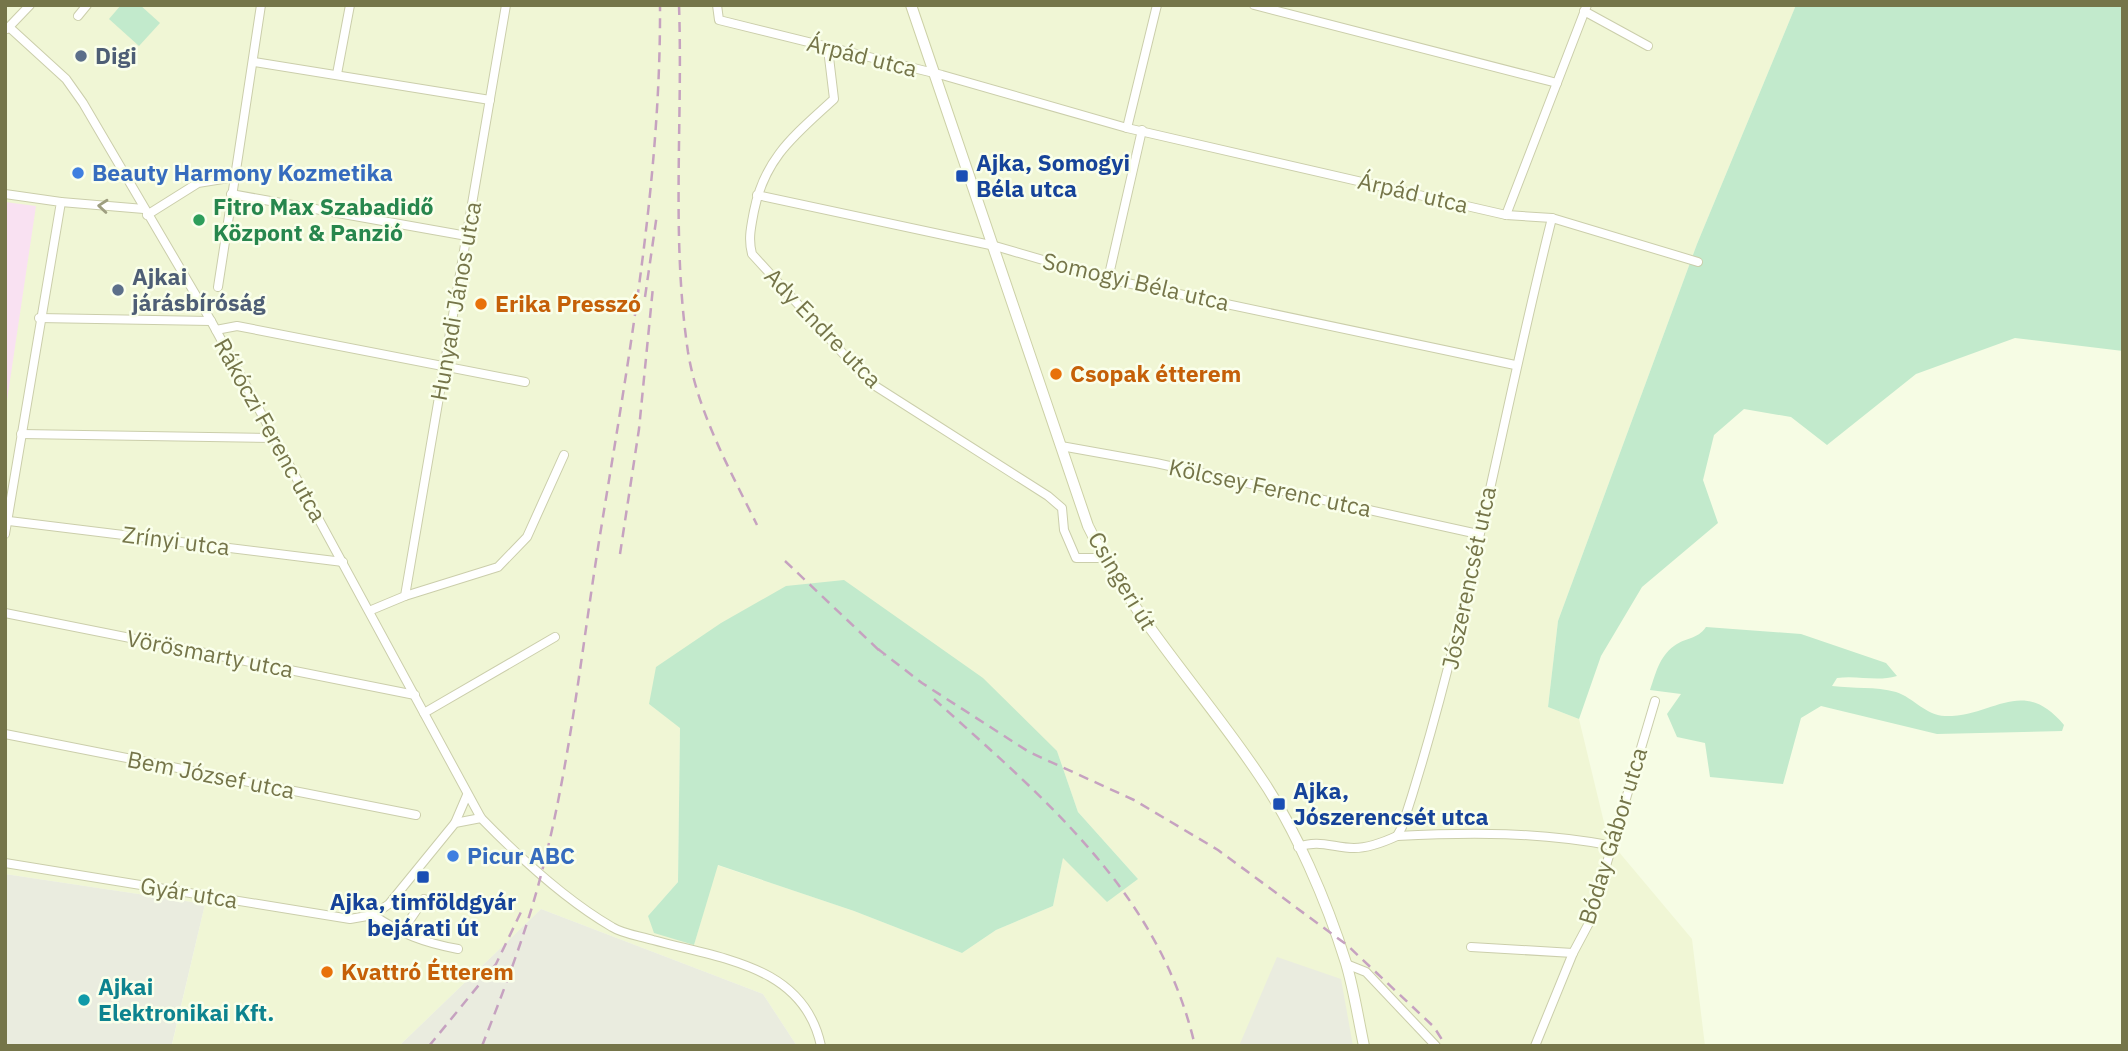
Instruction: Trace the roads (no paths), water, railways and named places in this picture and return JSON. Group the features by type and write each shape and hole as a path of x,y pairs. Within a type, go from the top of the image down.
{"main road":[{"name":"Csingeri út","path":"911,5 1088,526 1103,558 1165,651 1261,776 1298,847 1346,964 1364,1046"}],"street":[{"path":"7,29 30,5"},
{"path":"78,16 88,5"},
{"path":"218,287 261,5"},
{"path":"337,75 350,5"},
{"name":"Hunyadi János utca","path":"405,596 506,5"},
{"name":"Árpád utca","path":"717,5 719,20 936,74 1127,128 1506,215 1552,218 1698,262"},
{"path":"1127,128 1157,5"},
{"path":"1254,5 1290,9 1557,83"},
{"path":"1506,215 1585,8 1648,46"},
{"name":"Rákóczi Ferenc utca","path":"7,29 66,79 146,212 276,438 481,818 537,870 614,928 769,973 801,998 817,1027 821,1046"},
{"name":"Ady Endre utca","path":"828,48 834,99 772,161 757,195 749,240 752,254 869,382 1048,495 1062,508 1064,530 1076,558 1103,558"},
{"path":"254,62 490,100"},
{"path":"1108,279 1142,130"},
{"path":"5,194 146,212 198,183 235,177"},
{"path":"231,194 467,236"},
{"name":"Somogyi Béla utca","path":"757,195 995,246 1108,279 1515,365"},
{"path":"5,534 39,318 61,202"},
{"name":"Jószerencsét utca","path":"1397,836 1444,693 1515,365 1552,218"},
{"path":"39,318 211,321"},
{"path":"216,330 237,326 526,382"},
{"path":"21,434 276,438"},
{"name":"Kölcsey Ferenc utca","path":"1061,446 1169,466 1478,534"},
{"path":"369,611 405,596 498,566 527,537 564,455"},
{"name":"Zrínyi utca","path":"9,521 343,562"},
{"name":"Vörösmarty utca","path":"5,613 415,695"},
{"path":"424,713 555,637"},
{"name":"Bóday Gábor utca","path":"1535,1046 1573,953 1589,923 1655,701"},
{"name":"Bem József utca","path":"5,734 416,815"},
{"path":"457,949 425,943 401,933 373,915 401,893 432,849 455,823 467,795"},
{"path":"455,823 481,818"},
{"path":"1298,847 1323,842 1353,848 1377,845 1397,836 1503,832 1557,835 1614,846"},
{"name":"Gyár utca","path":"5,863 350,919 373,915"},
{"path":"401,933 424,898"},
{"path":"1471,947 1573,953"},
{"path":"1346,964 1366,972 1436,1046"}],"railway":[{"path":"482,1046 535,897 568,746 641,268 655,136 660,5"},
{"path":"679,5 680,266 688,352 707,419 757,525"},
{"path":"645,297 657,214"},
{"path":"620,554 639,429 653,287"},
{"path":"785,561 884,655"},
{"path":"878,649 922,683 1029,752 1134,800 1218,850 1347,945 1434,1027 1446,1046"},
{"path":"934,699 1056,813 1093,853 1126,896 1155,942 1178,992 1195,1046"},
{"path":"429,1046 496,964 521,912"}],"place":[{"name":"Digi","path":"81,56"},
{"name":"Beauty Harmony Kozmetika","path":"78,173"},
{"name":"Ajka, Somogyi Béla utca","path":"962,176"},
{"name":"Fitro Max Szabadidő Központ & Panzió","path":"199,220"},
{"name":"Ajkai járásbíróság","path":"118,290"},
{"name":"Erika Presszó","path":"481,304"},
{"name":"Csopak étterem","path":"1056,374"},
{"name":"Ajka, Jószerencsét utca","path":"1279,804"},
{"name":"Picur ABC","path":"453,856"},
{"name":"Ajka, timföldgyár bejárati út","path":"423,877"},
{"name":"Kvattró Étterem","path":"327,972"},
{"name":"Ajkai Elektronikai Kft.","path":"84,1000"}]}
